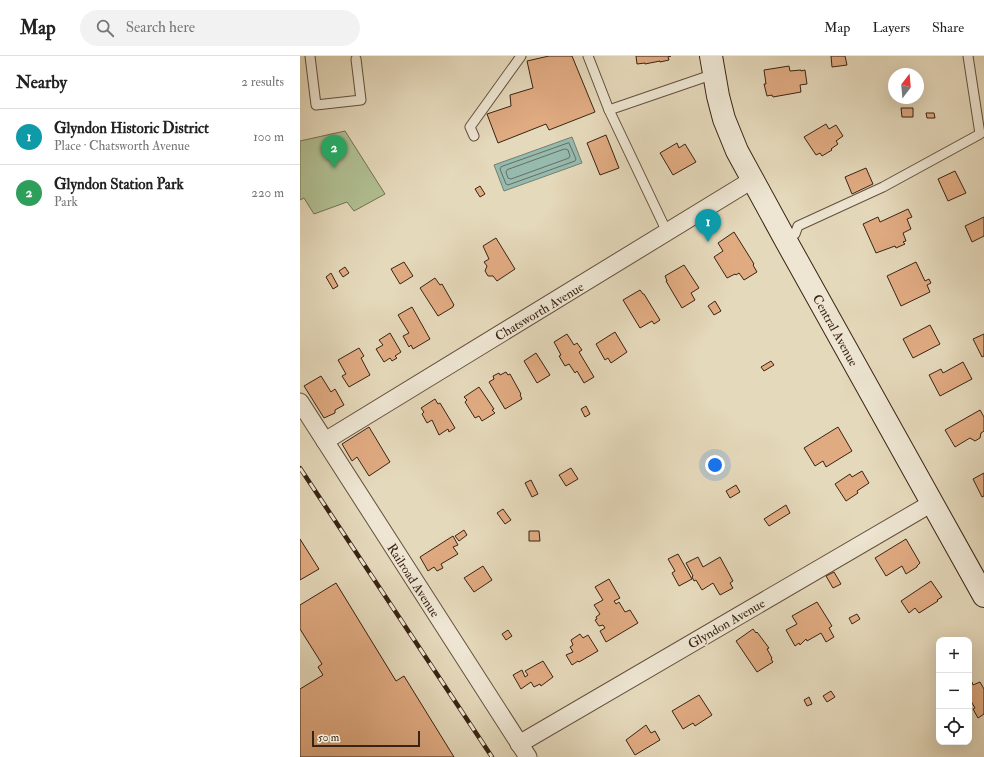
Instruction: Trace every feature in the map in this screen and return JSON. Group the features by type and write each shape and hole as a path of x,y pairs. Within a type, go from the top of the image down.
{"main road":[{"name":"Central Avenue","path":"712,65 724,119 737,151 984,596"}],"street":[{"name":"Chatsworth Avenue","path":"325,441 752,180"},
{"name":"Railroad Avenue","path":"300,402 524,750"},
{"name":"Glyndon Avenue","path":"524,750 932,503"}],"lane":[{"path":"310,56 316,105 362,100 356,59"},
{"path":"474,136 470,127 521,56"},
{"path":"588,56 609,110 667,232"},
{"path":"785,239 795,234 798,226 883,187 980,134 968,56"},
{"path":"609,110 712,65"}],"green space":[{"path":"345,131 385,194 354,211 347,202 314,214 304,198 300,200 300,141"}],"water":[{"path":"572,137 582,163 504,191 494,165"}],"building":[{"path":"549,56 572,56 595,112 549,130 546,124 498,143 487,114 511,106 510,95 533,88 527,61"},
{"path":"636,56 671,56 668,57 669,60 637,64"},
{"path":"831,56 845,56 847,65 832,67"},
{"path":"789,66 790,71 805,70 807,84 800,85 801,92 773,97 772,95 767,96 764,84 766,84 764,70"},
{"path":"901,108 913,108 913,117 902,117"},
{"path":"926,113 934,113 935,118 927,118"},
{"path":"826,124 829,129 836,125 843,136 836,141 838,144 831,149 832,150 822,156 820,153 816,155 804,137"},
{"path":"606,135 619,168 600,175 587,143"},
{"path":"677,143 679,148 685,144 696,162 673,175 660,153"},
{"path":"866,168 873,184 852,194 845,177"},
{"path":"955,171 966,193 948,201 938,179"},
{"path":"480,186 485,194 480,197 475,189"},
{"path":"908,209 912,217 907,219 911,229 903,233 906,241 903,242 905,244 876,253 863,224 878,217 880,222"},
{"path":"984,217 984,236 972,242 965,226"},
{"path":"734,232 754,264 753,265 757,272 744,280 739,273 727,278 714,257 723,251 718,243"},
{"path":"496,238 515,269 497,281 493,276 488,276 485,271 487,266 484,262 489,259 483,246"},
{"path":"404,262 413,276 400,284 391,269"},
{"path":"916,262 925,281 929,279 931,283 927,285 930,292 901,306 887,276"},
{"path":"684,265 699,288 691,293 695,300 682,308 666,281 665,276"},
{"path":"345,267 349,273 343,277 339,271"},
{"path":"331,273 338,286 333,289 326,277"},
{"path":"435,278 440,285 442,284 454,305 438,316 420,288"},
{"path":"640,290 660,320 654,324 652,321 640,328 623,300"},
{"path":"715,301 721,311 714,315 708,306"},
{"path":"412,307 430,339 413,349 411,345 409,347 403,336 409,333 398,315"},
{"path":"930,325 940,344 913,358 903,339"},
{"path":"615,332 627,352 611,363 608,358 605,360 596,344"},
{"path":"390,333 401,352 395,356 397,358 392,361 390,358 384,362 376,349 383,345 379,340"},
{"path":"567,334 574,345 577,343 582,350 579,352 594,377 584,383 577,371 575,373 569,364 565,366 559,356 561,355 554,342"},
{"path":"984,334 984,356 982,357 973,339"},
{"path":"359,348 364,356 361,358 370,375 349,387 342,376 346,374 338,360"},
{"path":"536,353 550,375 537,383 524,361"},
{"path":"771,361 774,365 764,371 761,367"},
{"path":"963,362 972,379 940,396 929,375 941,369 943,373"},
{"path":"506,372 508,375 510,374 521,394 522,399 505,409 489,382 494,379 493,376"},
{"path":"321,376 331,392 335,389 344,405 335,410 335,413 324,418 304,386"},
{"path":"479,387 494,409 492,410 495,413 482,421 479,416 475,418 465,402 467,400 464,397"},
{"path":"435,399 438,404 440,403 455,428 449,432 448,429 439,435 432,420 427,423 422,414 424,412 421,408"},
{"path":"586,406 590,414 585,417 581,409"},
{"path":"980,410 984,417 984,431 981,433 980,438 975,441 970,438 955,447 945,430"},
{"path":"369,427 390,462 369,476 357,457 352,461 342,444"},
{"path":"838,427 852,451 826,467 823,461 815,466 804,448"},
{"path":"571,468 578,479 566,486 559,475"},
{"path":"862,471 869,483 846,501 835,484 850,474 852,477"},
{"path":"984,473 984,496 982,497 973,479"},
{"path":"531,480 538,494 532,497 525,483"},
{"path":"736,485 740,492 730,498 726,491"},
{"path":"786,505 790,513 769,526 764,519"},
{"path":"503,509 511,520 505,524 497,513"},
{"path":"464,530 467,535 459,541 455,536"},
{"path":"529,531 539,531 540,541 529,541"},
{"path":"453,536 458,545 453,547 458,554 441,564 443,568 437,571 434,567 428,571 420,557"},
{"path":"300,539 319,569 300,580"},
{"path":"906,539 920,563 917,567 906,574 902,566 886,576 875,558"},
{"path":"678,554 692,579 679,586 672,573 675,571 668,559"},
{"path":"698,557 703,567 720,557 733,581 730,583 733,588 720,595 713,583 702,590 696,580 694,581 686,563"},
{"path":"483,566 492,580 474,592 464,578"},
{"path":"834,572 841,584 833,588 826,576"},
{"path":"609,579 620,598 614,601 616,604 619,602 625,612 630,610 638,623 606,642 600,631 605,628 603,625 599,626 595,620 600,614 594,605 603,600 595,587"},
{"path":"931,581 942,597 919,613 915,608 909,613 901,601"},
{"path":"336,583 396,681 404,676 454,757 300,757 300,689 323,675 318,667 322,664 300,629 300,605"},
{"path":"817,602 832,626 829,628 834,637 826,642 821,633 807,641 806,639 800,645 799,643 795,646 786,630 797,624 792,616"},
{"path":"857,614 860,619 852,624 849,618"},
{"path":"753,629 769,648 767,649 773,662 757,672 736,641"},
{"path":"508,630 512,636 506,640 502,634"},
{"path":"580,634 583,638 588,635 598,651 572,665 566,655 573,652 570,647 573,645 571,640"},
{"path":"543,661 553,677 541,686 540,684 534,687 531,682 521,689 513,675 522,670 525,677 528,675 525,671"},
{"path":"972,682 973,685 980,682 984,689 984,714 978,718 973,709 975,708 972,703"},
{"path":"831,691 835,697 827,702 823,696"},
{"path":"699,695 712,715 695,726 693,723 683,729 672,711"},
{"path":"809,697 812,704 807,706 804,700"},
{"path":"646,725 651,733 655,731 660,740 635,755 626,740"}],"railway":[{"path":"300,468 492,757"}],"place":[{"name":"Glyndon Station Park","path":"334,168"},
{"name":"Glyndon Historic District","path":"708,242"}]}
